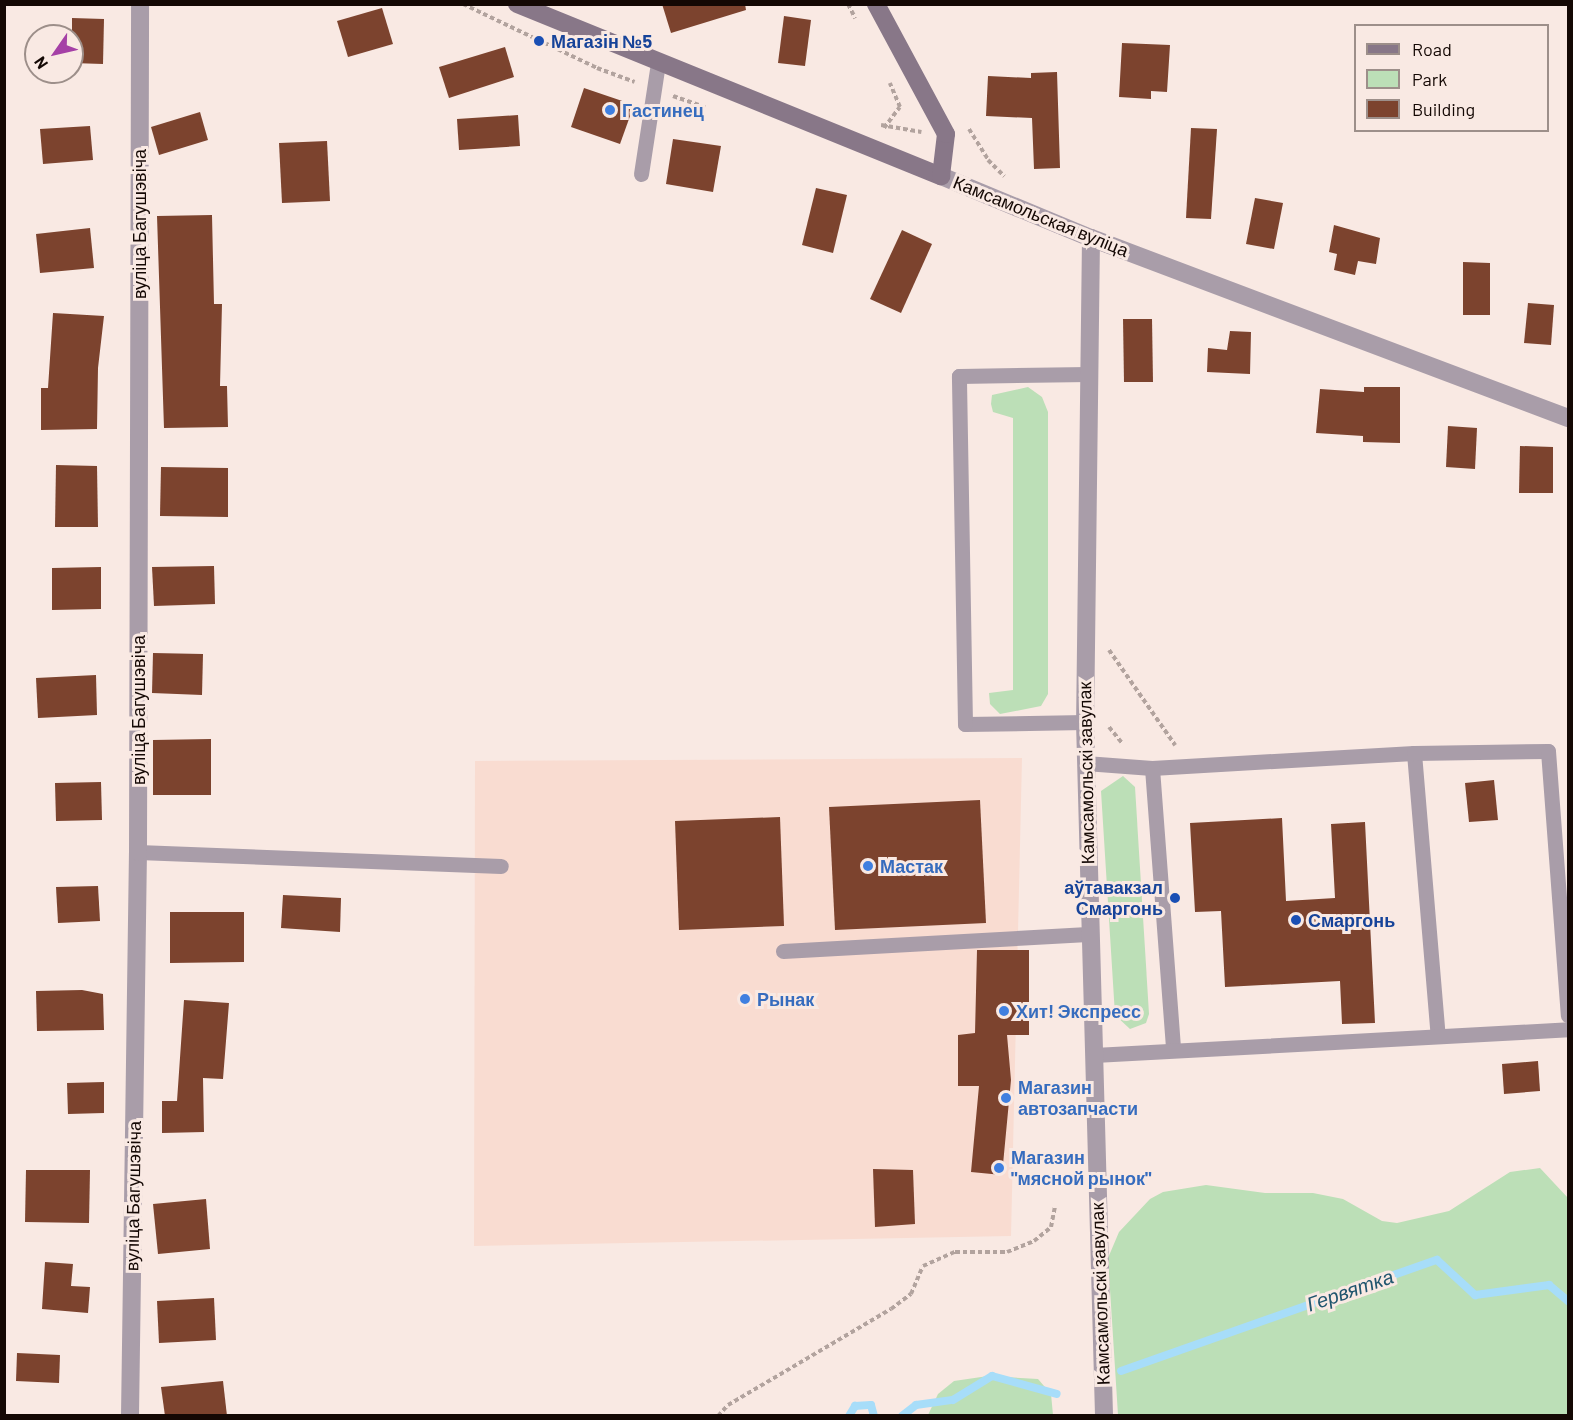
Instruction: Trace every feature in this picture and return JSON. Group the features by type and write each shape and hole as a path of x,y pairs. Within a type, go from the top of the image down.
{"main road":[{"name":"Камсамольская вуліца","path":"517,4 941,176"},
{"path":"876,4 946,134 941,176"}],"street":[{"name":"вуліца Багушэвіча","path":"130,1416 138,852 140,4"},
{"name":"Камсамольская вуліца","path":"941,176 1092,238 1569,418"},
{"name":"Камсамольскі завулак","path":"1092,238 1084,722 1088,934 1094,1055 1104,1416"}],"lane":[{"path":"641,174 658,63"},
{"path":"1084,722 965,724 959,376 1089,374"},
{"path":"1085,764 1152,768 1414,753 1548,751 1569,1015"},
{"path":"1414,753 1438,1036"},
{"path":"1152,768 1173,1049"},
{"path":"138,852 501,866"},
{"path":"783,951 1088,934"},
{"path":"1094,1055 1569,1029"}],"path":[{"path":"848,4 858,24"},
{"path":"885,126 900,107 889,81"},
{"path":"1104,651 1104,640 1117,666 1178,749"},
{"path":"1103,718 1130,750"},
{"path":"718,1416 728,1405 891,1309 911,1294 923,1266 955,1252 1007,1252 1034,1241 1051,1227 1055,1207"}],"shaded area":[{"name":"Рынак","path":"1022,758 1011,1236 474,1246 475,761"}],"green space":[{"path":"1028,387 1042,397 1048,412 1048,694 1041,706 1000,714 990,704 989,693 1013,690 1013,418 993,412 991,404 992,395"},
{"path":"1123,776 1135,787 1149,1014 1146,1023 1130,1029 1115,1015 1101,791"},
{"path":"1540,1168 1568,1198 1568,1415 1118,1415 1108,1258 1119,1232 1150,1199 1163,1192 1206,1185 1265,1193 1313,1193 1343,1199 1382,1221 1397,1223 1449,1211 1510,1172"},
{"path":"988,1376 1038,1379 1051,1394 1053,1415 928,1415 938,1394 954,1381"}],"building":[{"path":"662,4 745,4 746,10 671,33"},
{"path":"382,8 393,44 348,57 337,21"},
{"path":"784,16 811,20 805,66 778,63"},
{"path":"72,18 104,19 103,64 84,63 84,24 72,24"},
{"path":"1122,43 1170,45 1167,92 1151,91 1151,99 1119,97"},
{"path":"505,47 514,77 449,98 439,67"},
{"path":"1057,72 1060,168 1034,169 1032,118 986,116 988,76 1031,78 1031,73"},
{"path":"584,88 634,105 620,144 571,127"},
{"path":"200,112 208,140 159,155 151,127"},
{"path":"518,115 520,146 459,150 457,119"},
{"path":"90,126 93,160 43,164 40,129"},
{"path":"1191,128 1217,129 1211,219 1186,218"},
{"path":"673,139 721,146 713,192 666,184"},
{"path":"327,141 330,201 282,203 279,143"},
{"path":"816,188 847,195 833,253 802,245"},
{"path":"1255,198 1283,203 1274,249 1246,244"},
{"path":"212,215 214,304 222,304 220,386 227,386 228,427 164,428 157,216"},
{"path":"1334,225 1380,238 1376,264 1358,261 1355,275 1334,270 1337,254 1329,252"},
{"path":"90,228 94,268 40,273 36,234"},
{"path":"902,230 932,244 901,313 870,299"},
{"path":"1463,262 1490,263 1490,315 1463,315"},
{"path":"1528,303 1554,305 1551,345 1524,343"},
{"path":"53,313 104,316 98,368 97,429 41,430 41,388 48,388"},
{"path":"1123,319 1152,319 1153,382 1124,382"},
{"path":"1230,331 1251,332 1250,374 1207,372 1208,348 1227,350"},
{"path":"1364,387 1400,387 1400,443 1363,442 1363,436 1316,433 1320,389 1364,392"},
{"path":"1448,426 1477,428 1475,469 1446,467"},
{"path":"1520,446 1553,447 1553,493 1519,493"},
{"path":"56,465 97,466 98,527 55,527"},
{"path":"161,467 228,468 228,517 160,516"},
{"path":"214,566 215,604 154,606 152,567"},
{"path":"101,567 101,609 52,610 52,568"},
{"path":"153,653 203,654 202,695 152,693"},
{"path":"96,675 97,715 38,718 36,678"},
{"path":"211,739 211,795 153,795 153,740"},
{"path":"1494,780 1498,820 1469,822 1465,783"},
{"path":"101,782 102,820 56,821 55,783"},
{"path":"980,800 986,923 835,930 829,807"},
{"path":"780,817 784,926 679,930 675,821"},
{"name":"Смаргонь","path":"1282,818 1286,901 1335,898 1331,824 1365,822 1375,1023 1342,1024 1340,981 1225,987 1221,911 1195,912 1190,823"},
{"path":"98,886 100,921 58,923 56,887"},
{"path":"283,895 341,898 340,932 281,928"},
{"path":"170,912 244,912 244,962 170,963"},
{"path":"977,950 1029,950 1029,1035 1007,1035 1011,1080 1002,1175 971,1172 979,1086 958,1086 958,1035 975,1033"},
{"path":"82,990 103,994 104,1030 37,1031 36,991"},
{"path":"184,1000 229,1003 223,1079 203,1078 204,1132 162,1133 162,1101 177,1101"},
{"path":"1538,1061 1540,1091 1504,1094 1502,1064"},
{"path":"104,1082 104,1113 68,1114 67,1083"},
{"path":"873,1169 913,1170 915,1224 875,1227"},
{"path":"26,1170 90,1170 89,1223 25,1222"},
{"path":"206,1199 210,1249 158,1254 153,1204"},
{"path":"45,1262 73,1264 71,1286 90,1287 88,1313 42,1309"},
{"path":"214,1298 216,1340 159,1343 157,1301"},
{"path":"17,1353 60,1355 59,1383 16,1381"},
{"path":"223,1381 227,1416 165,1416 161,1387"}],"waterway":[{"name":"Гервятка","path":"1121,1371 1437,1260 1475,1295 1549,1285 1568,1301"},
{"name":"Гервятка","path":"902,1416 916,1405 953,1400 992,1376 1057,1394"},
{"name":"Гервятка","path":"849,1416 855,1406 871,1405 874,1416"}],"place":[{"name":"Магазін №5","path":"539,41"},
{"name":"Гастинец","path":"610,110"},
{"name":"Мастак","path":"868,866"},
{"name":"аўтавакзал Смаргонь","path":"1175,898"},
{"name":"Смаргонь","path":"1296,920"},
{"name":"Рынак","path":"745,999"},
{"name":"Хит! Экспресс","path":"1004,1011"},
{"name":"Магазин автозапчасти","path":"1006,1098"},
{"name":"Магазин \"мясной рынок\"","path":"999,1168"}]}
